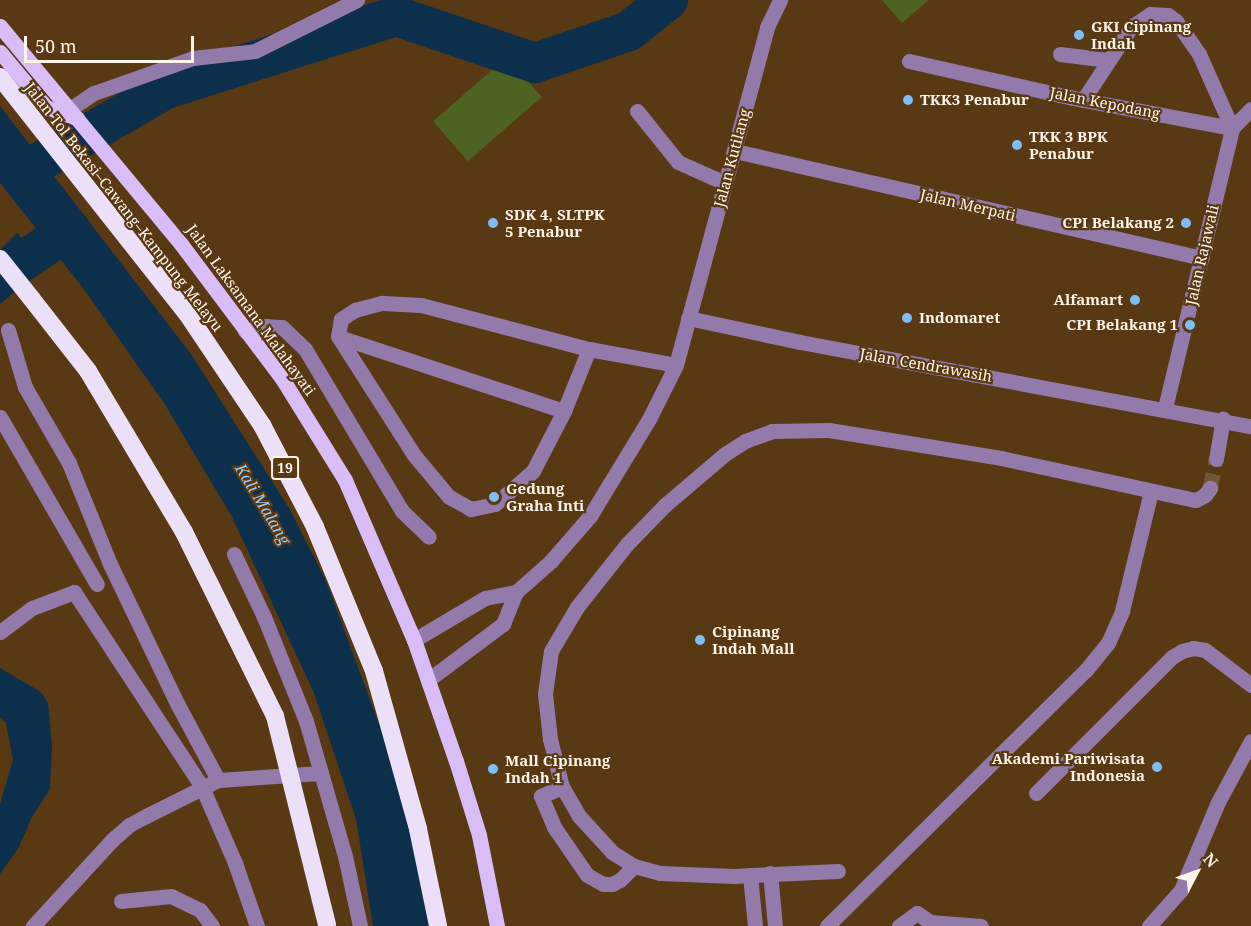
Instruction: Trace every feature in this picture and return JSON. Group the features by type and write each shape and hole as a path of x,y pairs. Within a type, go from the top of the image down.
{"highway":[{"name":"Jalan Tol Bekasi–Cawang–Kampung Melayu","path":"0,77 188,315 262,425 315,527 374,671 418,829 438,926"},
{"path":"0,259 88,371 184,532 274,716 327,926"},
{"path":"0,280 31,298"}],"main road":[{"name":"Jalan Laksamana Malahayati","path":"0,26 115,163 283,380 345,480 414,640 428,680 479,835 497,926"},
{"path":"0,52 46,107 76,117"}],"street":[{"path":"76,117 94,93 193,58 255,51 357,0"},
{"name":"Jalan Kutilang","path":"516,592 568,544 590,516 649,419 676,365 735,152 766,27 780,0"},
{"path":"1083,99 1131,27 1149,14 1168,15 1176,21 1199,54 1232,128 1251,109"},
{"path":"1060,54 1108,60"},
{"name":"Jalan Kepodang","path":"909,61 1083,99 1232,128"},
{"path":"637,111 678,162 725,183"},
{"name":"Jalan Rajawali","path":"1165,408 1232,128"},
{"name":"Jalan Merpati","path":"735,152 1202,258"},
{"path":"589,349 564,411 533,471 495,504 471,509 449,497 414,455 339,338 341,319 355,310 382,303 421,305 589,349 676,365"},
{"name":"Jalan Cendrawasih","path":"688,318 876,356 1165,408 1251,426"},
{"path":"245,331 266,326 282,327 305,349 402,511 429,537"},
{"path":"8,330 25,387 69,463 120,585 218,780"},
{"path":"339,338 564,411"},
{"path":"0,417 97,584"},
{"path":"1216,459 1223,419"},
{"path":"838,871 750,875 660,873 634,866 595,837 579,816 562,787 550,739 545,694 551,651 577,607 627,544 665,505 725,454 745,441 772,431 829,430 1001,458 1196,500 1205,495 1210,488"},
{"path":"827,926 1086,670 1108,643 1122,611 1150,491"},
{"path":"234,554 264,617 306,721 345,856 360,926"},
{"path":"0,632 32,608 97,584 120,585"},
{"path":"74,592 202,787 235,863 257,926"},
{"path":"414,640 485,598 516,592"},
{"path":"428,680 503,624 516,592"},
{"path":"1036,793 1172,657 1182,651 1193,648 1205,650 1251,684"},
{"path":"1149,926 1181,890 1218,802 1251,741"},
{"path":"33,926 92,861 129,825 218,780 321,773"},
{"path":"562,787 541,796 554,827 587,875 603,884 612,884 620,880 634,866"},
{"path":"770,873 775,926"},
{"path":"750,875 755,926"},
{"path":"121,901 171,896 200,910 212,926"},
{"path":"899,926 917,913 930,922 981,926"}],"green space":[{"path":"882,0 929,0 902,23"},
{"path":"507,57 542,97 468,161 433,121"}],"water":[{"name":"Kali Malang","path":"0,106 191,354 289,508 326,581 389,751 420,872 429,926 373,926 356,819 314,693 232,517 164,403 83,288 0,183"},
{"path":"17,233 45,267 0,304 0,250"},
{"path":"0,668 41,692 48,703 52,745 50,789 31,819 19,847 0,874 0,804 13,760 6,723 0,717"}],"waterway":[{"path":"24,171 166,89 396,16 535,63 629,31 668,0"},
{"path":"0,277 70,229"}],"tunnel":[{"path":"1210,488 1216,459"}],"place":[{"name":"GKI Cipinang Indah","path":"1079,35"},
{"name":"TKK3 Penabur","path":"908,100"},
{"name":"TKK 3 BPK Penabur","path":"1017,145"},
{"name":"SDK 4, SLTPK 5 Penabur","path":"493,223"},
{"name":"CPI Belakang 2","path":"1186,223"},
{"name":"Alfamart","path":"1135,300"},
{"name":"Indomaret","path":"907,318"},
{"name":"CPI Belakang 1","path":"1190,325"},
{"name":"Gedung Graha Inti","path":"494,497"},
{"name":"Cipinang Indah Mall","path":"700,640"},
{"name":"Akademi Pariwisata Indonesia","path":"1157,767"},
{"name":"Mall Cipinang Indah 1","path":"493,769"}]}
